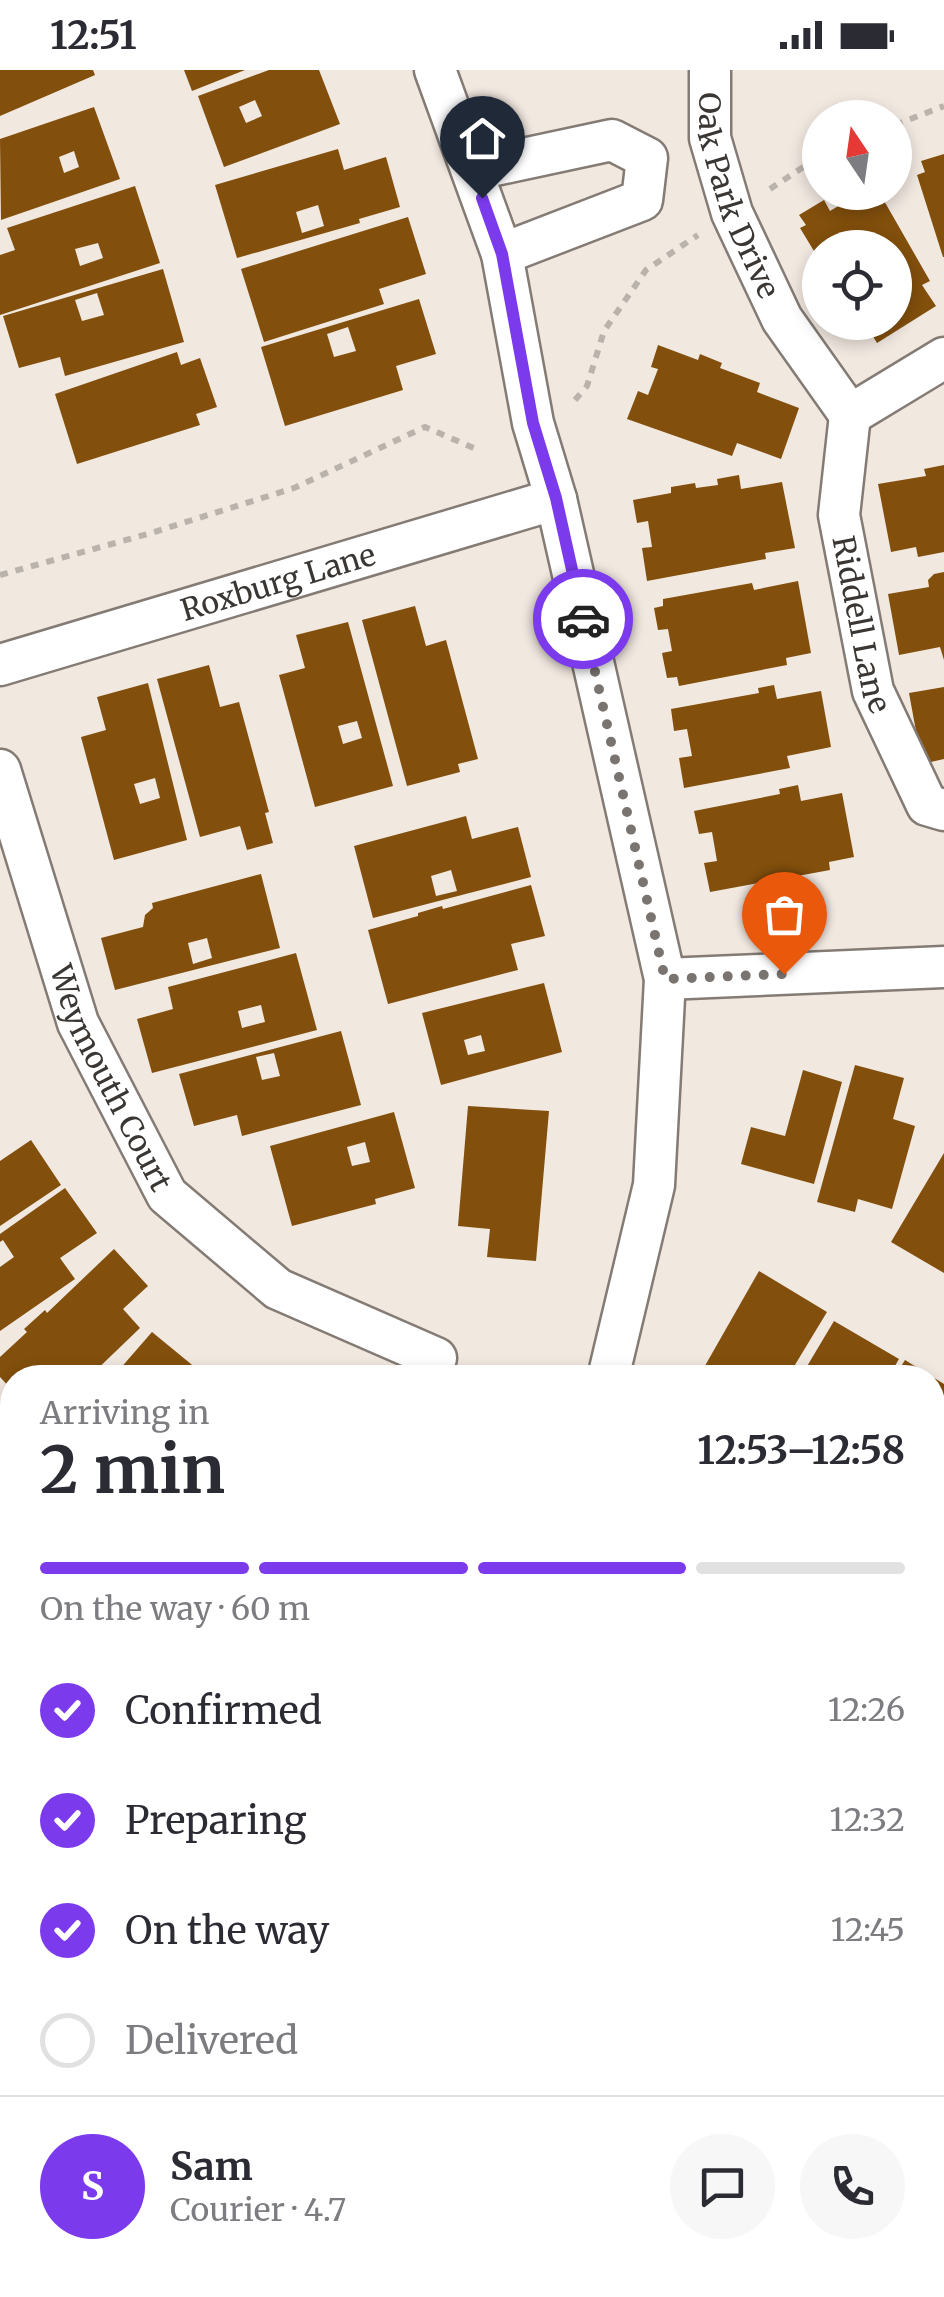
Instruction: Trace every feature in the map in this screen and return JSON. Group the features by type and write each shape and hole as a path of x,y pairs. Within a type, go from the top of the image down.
{"street":[{"path":"435,70 502,254 533,423 556,498 665,979 654,1185 611,1365"},
{"name":"Oak Park Drive","path":"710,70 710,138 732,213 782,319 850,415"},
{"path":"472,170 612,140 648,158 710,138"},
{"path":"502,254 642,200 648,158"},
{"path":"850,415 944,358"},
{"name":"Riddell Lane","path":"850,415 838,515 873,691 927,805 944,810"},
{"name":"Roxburg Lane","path":"0,664 556,498"},
{"name":"Weymouth Court","path":"0,770 78,1022 167,1195 278,1289 436,1358"},
{"path":"665,979 944,967"}],"path":[{"path":"912,118 944,106"},
{"path":"756,197 802,168"},
{"path":"571,404 587,386 604,330 646,270 700,233"},
{"path":"0,574 151,533 294,488 426,427 476,449"}],"building":[{"path":"0,70 93,70 95,75 0,116"},
{"path":"184,70 245,70 192,91"},
{"path":"269,70 319,70 340,124 224,167 198,96","holes":["255,100 262,116 246,123 239,107"]},
{"path":"94,107 120,179 1,220 0,139","holes":["74,151 79,167 64,173 59,157"]},
{"path":"338,149 344,170 386,157 400,207 359,219 360,223 237,258 215,185","holes":["318,205 324,226 302,233 296,212"]},
{"path":"944,154 943,257 917,175 925,172 921,161"},
{"path":"135,186 160,263 0,315 0,255 15,250 7,228","holes":["98,243 103,258 80,266 75,249"]},
{"path":"807,210 889,210 901,230 802,231 800,228 806,225 799,215"},
{"path":"408,217 426,274 379,289 384,304 264,342 241,269"},
{"path":"912,250 930,281 922,285 936,306 912,321"},
{"path":"163,269 184,342 65,376 60,357 19,368 3,316","holes":["97,293 104,315 82,321 75,300"]},
{"path":"419,299 436,354 396,366 403,390 285,426 261,347","holes":["348,327 356,351 334,357 327,334"]},
{"path":"658,345 698,360 700,354 722,363 720,368 760,383 757,392 799,408 781,459 737,443 732,456 627,419 638,391 648,395 658,369 651,367"},
{"path":"177,352 181,365 200,358 217,407 196,414 200,425 77,464 55,394"},
{"path":"944,465 944,552 918,557 916,547 891,552 878,484 926,476 924,469"},
{"path":"739,475 741,489 782,482 795,548 765,553 766,559 647,581 642,548 652,547 648,521 637,523 633,500 671,493 671,487 718,485 717,479"},
{"path":"944,572 944,660 940,647 899,655 888,594 929,587 928,580 934,574"},
{"path":"798,581 811,653 786,658 787,665 679,686 677,677 667,678 662,653 672,651 668,629 658,630 654,608 663,606 663,599 752,583 754,590"},
{"path":"415,606 426,646 446,640 478,759 458,764 460,772 407,786 362,620"},
{"path":"348,622 393,786 315,807 279,675 305,668 296,635","holes":["357,721 362,738 343,744 338,726"]},
{"path":"209,665 220,707 239,702 269,812 265,813 273,843 247,850 240,826 200,837 157,679"},
{"path":"148,683 187,840 114,860 81,737 106,730 97,697","holes":["155,778 160,798 140,804 134,784"]},
{"path":"774,685 777,699 821,691 831,747 787,756 790,768 684,788 679,758 692,756 687,729 674,731 671,709 759,693 758,688"},
{"path":"944,687 944,759 922,764 909,693"},
{"path":"798,785 801,801 842,793 854,857 829,862 830,870 710,892 704,863 717,861 712,832 699,834 694,811 780,794 779,789"},
{"path":"466,816 472,839 518,827 531,877 373,918 354,846","holes":["451,870 457,891 436,896 431,876"]},
{"path":"261,874 280,948 115,990 101,938 143,927 152,903","holes":["207,938 212,958 193,964 188,943"]},
{"path":"531,885 545,936 511,944 518,970 388,1004 368,930 442,906 443,909"},
{"path":"296,953 317,1030 152,1073 137,1019 173,1009 168,987","holes":["261,1005 265,1022 242,1028 238,1011"]},
{"path":"544,983 562,1052 441,1085 422,1013","holes":["481,1035 485,1051 468,1055 464,1040"]},
{"path":"341,1031 361,1105 242,1136 237,1115 194,1126 179,1074","holes":["274,1053 280,1076 262,1080 256,1057"]},
{"path":"855,1065 904,1078 893,1119 915,1126 892,1209 858,1199 855,1212 817,1202"},
{"path":"803,1070 842,1082 814,1184 741,1164 751,1127 785,1136"},
{"path":"468,1106 549,1111 536,1261 487,1257 490,1229 458,1226"},
{"path":"394,1112 415,1188 375,1199 376,1204 292,1226 270,1146","holes":["365,1142 370,1162 352,1166 347,1147"]},
{"path":"31,1140 61,1185 0,1226 0,1161"},
{"path":"944,1153 944,1273 891,1242"},
{"path":"65,1188 97,1233 60,1258 75,1279 0,1331 0,1267 14,1257 3,1240 0,1242 0,1234"},
{"path":"114,1249 148,1286 123,1309 140,1328 102,1365 0,1365 0,1357 27,1332 24,1329 45,1310 47,1313"},
{"path":"759,1271 827,1312 795,1365 705,1365"},
{"path":"834,1321 899,1359 896,1365 808,1365"},
{"path":"152,1332 192,1365 123,1365"}],"way so far":[{"path":"583,619 665,979 784,974"}],"route":[{"path":"482,198 502,254 533,423 556,498 583,619"}]}
